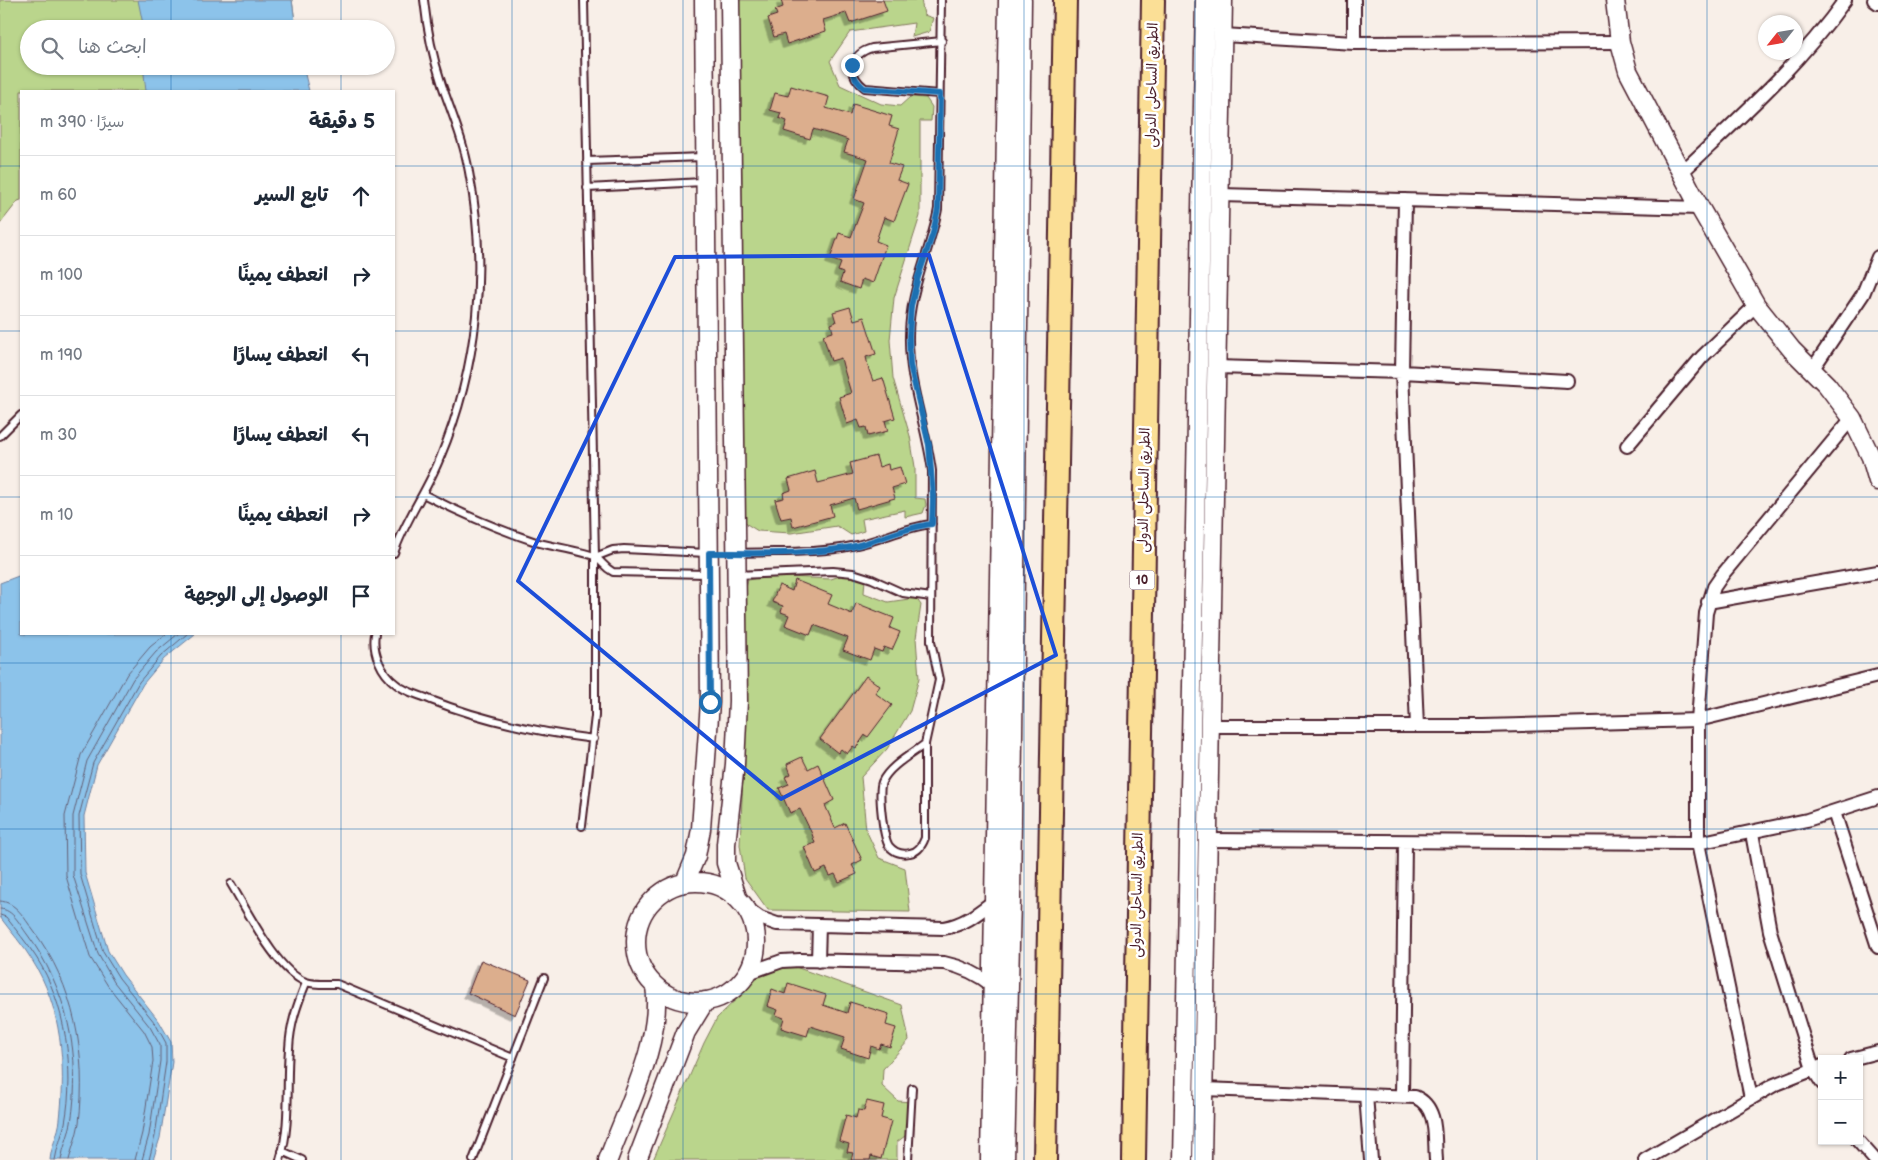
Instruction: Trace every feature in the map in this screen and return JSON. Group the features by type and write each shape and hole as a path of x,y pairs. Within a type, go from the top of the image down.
{"highway":[{"path":"1045,1160 1065,0"},
{"name":"الطريق الساحلى الدولى","path":"1134,1160 1153,0"}],"main road":[{"path":"685,882 699,842 706,765 710,640 704,0"},
{"path":"655,986 678,999 705,1001 730,992 748,973 754,960 756,940 752,920 730,881 726,863 738,701 730,0"},
{"path":"990,1160 1008,0"},
{"path":"1005,1160 1011,899 1022,0"},
{"path":"1184,1160 1205,0"},
{"path":"1202,1160 1223,0"},
{"path":"1615,0 1620,42 1628,71 1700,208 1756,304 1780,335 1827,385 1852,418 1874,458 1878,481"},
{"path":"705,157 731,157"},
{"path":"705,182 731,182"},
{"path":"709,553 735,553"},
{"path":"709,574 736,575"},
{"path":"608,1160 654,1034 658,1002 655,986 640,962 637,949 639,923 644,911 662,892 685,882 713,884 742,902"},
{"path":"637,1160 686,1032 705,1001"}],"street":[{"path":"1354,0 1354,43"},
{"path":"1681,173 1786,72 1812,43 1845,0"},
{"path":"1874,0 1878,3"},
{"path":"1223,36 1354,43 1620,42"},
{"path":"1220,194 1700,208"},
{"path":"1405,200 1402,372 1417,726"},
{"path":"1812,370 1863,294 1878,257"},
{"path":"1627,446 1702,357 1756,304"},
{"path":"1216,367 1402,372 1567,382"},
{"path":"1751,1098 1698,844 1698,720 1708,602 1722,574 1852,418"},
{"path":"1708,602 1878,572"},
{"path":"1210,726 1417,726 1698,720 1878,676"},
{"path":"1208,840 1698,844 1752,833 1834,812 1878,797"},
{"path":"1834,812 1878,947"},
{"path":"1645,1160 1751,1098 1817,1068 1770,931 1752,833"},
{"path":"1402,1096 1405,843"},
{"path":"742,902 760,918 777,924 944,928 959,925 974,918 994,901"},
{"path":"818,961 819,925"},
{"path":"748,973 782,961 944,962 962,967 979,975 993,986"},
{"path":"1863,1056 1878,1052"},
{"path":"1203,1089 1415,1097 1429,1106 1432,1114 1436,1160"},
{"path":"1366,1095 1371,1160"},
{"path":"1862,1145 1875,1160"}],"lane":[{"path":"395,552 454,423 464,386 478,304 479,259 476,214 469,170 432,50 424,0"},
{"path":"582,826 594,739 595,557 584,0"},
{"path":"925,744 888,773 880,791 888,845 904,854 914,852 922,847 926,838 925,744 939,680 931,641 933,480 929,445 910,365 909,336 911,306 918,277 933,233 938,209 942,41 941,0"},
{"path":"940,94 864,88 857,82 853,74 852,65 856,56 863,50 942,41"},
{"path":"587,161 705,157"},
{"path":"587,188 705,182"},
{"path":"0,436 20,415"},
{"path":"423,494 465,515 507,532 550,546 595,557 614,550 624,549 709,553"},
{"path":"735,553 834,550 874,541 905,528 932,524"},
{"path":"595,557 603,566 613,572 709,574"},
{"path":"736,575 833,571 853,573 872,579 903,594 931,597"},
{"path":"375,635 376,656 383,672 396,685 456,710 501,723 547,733 594,739"},
{"path":"231,884 284,965 294,976 306,983 337,984 512,1058"},
{"path":"473,1160 544,978"},
{"path":"280,1160 291,1031 295,1011 306,983"},
{"path":"908,1160 912,1088"},
{"path":"282,1152 302,1160"}],"highlighted area":[{"path":"929,255 1056,655 781,799 518,581 675,257"}],"green space":[{"path":"0,0 292,0 295,20 20,20 20,75 292,75 273,90 20,90 20,200 0,224"},
{"path":"737,0 921,0 924,15 933,18 929,32 912,37 914,23 850,32 830,61 840,85 881,104 900,106 910,97 926,98 932,107 931,121 920,121 920,216 894,298 890,340 893,378 910,436 915,467 915,498 925,499 926,505 923,513 905,517 905,510 862,519 864,531 851,535 837,526 791,533 758,531 745,523 741,100"},
{"path":"851,572 865,579 864,593 888,602 916,598 921,605 916,638 919,678 910,711 887,749 861,777 866,830 879,858 905,868 910,912 768,910 745,878 740,845 743,776 744,596 748,580 766,576 831,579"},
{"path":"790,965 902,1005 909,1040 883,1069 882,1086 898,1101 911,1102 909,1133 897,1142 897,1160 653,1160 704,1043 717,1018 760,976"}],"water":[{"path":"138,0 292,0 295,20 142,20"},
{"path":"144,75 305,75 309,90 146,90"},
{"path":"20,575 20,635 194,635 164,659 143,684 97,765 84,816 85,873 108,951 123,975 159,1021 171,1042 172,1062 160,1138 153,1160 50,1160 59,1124 62,1099 62,1058 56,1017 42,978 32,960 0,917 0,583"}],"building":[{"path":"781,0 883,0 887,11 850,23 846,13 823,20 826,31 787,44 784,34 774,37 768,18 777,15 775,10 783,7"},
{"path":"791,86 829,97 826,108 850,115 853,104 892,116 889,126 899,129 889,163 902,167 897,180 908,184 894,221 884,217 876,241 886,245 873,283 862,279 859,289 840,282 843,273 838,271 841,263 830,259 839,233 851,237 864,203 854,199 868,159 844,152 848,140 840,137 813,129 810,139 784,131 787,121 779,118 781,113 770,110 775,93 788,96"},
{"path":"850,307 854,320 864,317 876,354 866,357 869,370 873,381 883,378 895,418 885,421 888,431 868,436 866,427 861,428 858,420 847,424 839,397 851,393 841,358 831,361 823,335 833,332 831,324 836,322 833,312"},
{"path":"876,456 879,467 888,464 889,470 900,467 905,484 892,488 895,498 857,509 854,498 830,505 833,516 793,527 791,517 781,519 775,500 784,498 783,493 791,490 788,479 815,471 818,483 853,474 850,463"},
{"path":"795,580 832,595 828,604 852,614 856,603 894,618 890,628 900,632 892,650 884,647 882,652 874,649 870,660 843,650 848,638 814,625 810,635 785,625 789,615 781,612 783,606 772,602 779,585 792,591"},
{"path":"866,676 880,686 875,693 892,705 868,737 865,735 856,748 853,746 847,754 841,749 838,753 820,739"},
{"path":"802,757 808,769 818,764 834,800 825,805 835,828 845,823 862,860 852,865 857,874 839,882 835,874 830,876 826,868 815,873 804,847 815,843 812,834 800,809 790,813 779,788 789,784 785,777 791,774 787,764"},
{"path":"481,960 530,980 515,1015 468,993"},
{"path":"788,983 826,995 823,1005 847,1013 850,1002 889,1014 886,1025 896,1028 890,1047 881,1044 879,1049 871,1046 868,1058 841,1049 845,1037 810,1026 807,1036 781,1028 784,1018 776,1015 778,1010 767,1006 772,989 785,994"},
{"path":"867,1101 884,1105 881,1118 891,1121 881,1159 871,1156 870,1160 851,1160 853,1153 847,1152 849,1144 839,1141 846,1115 856,1118 858,1110 864,1111"}],"route":[{"path":"710,702 709,553 834,550 874,541 905,528 932,524 933,497 929,445 910,365 909,336 911,306 918,277 927,255 938,209 940,94 864,88 857,82 853,74 852,65"}]}
